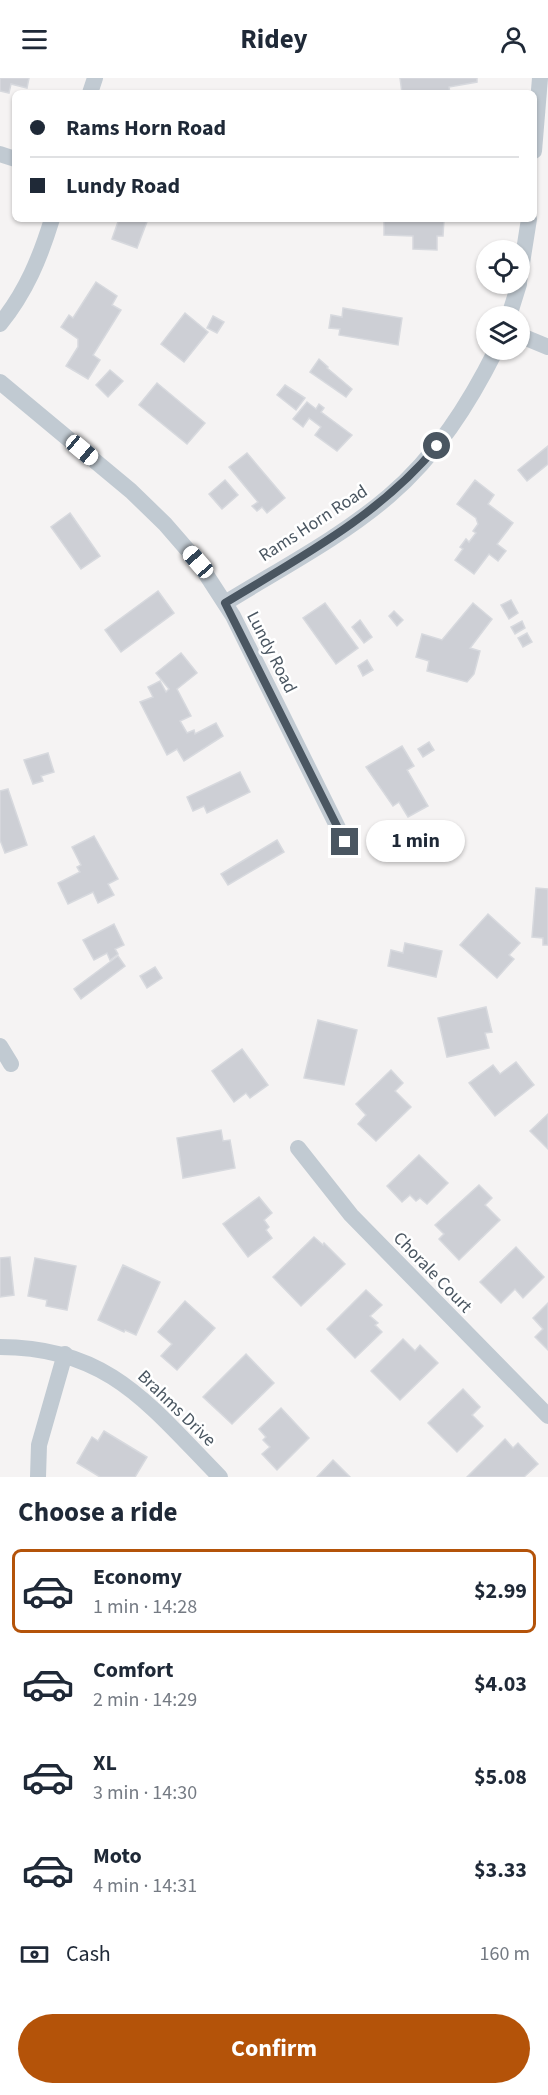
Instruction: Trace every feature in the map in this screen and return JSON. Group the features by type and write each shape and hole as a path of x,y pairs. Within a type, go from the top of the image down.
{"street":[{"path":"537,115 540,78"},
{"path":"0,324 13,308 31,278 51,222"},
{"path":"526,240 529,222"},
{"path":"530,340 548,347"},
{"name":"Rams Horn Road","path":"225,603 352,525 390,495 423,463 452,428 478,387 491,360"},
{"name":"Lundy Road","path":"0,382 131,491 165,524 198,562 225,603 345,842"},
{"path":"0,1046 11,1064"},
{"name":"Chorale Court","path":"298,1148 351,1215 548,1416"},
{"name":"Brahms Drive","path":"0,1347 31,1348 65,1354 110,1374 137,1393 220,1477"},
{"path":"38,1477 39,1445 65,1354"}],"building":[{"path":"0,78 29,78 27,88 11,84 9,93 0,91"},
{"path":"400,78 477,78 477,82 449,87 450,90 402,90"},
{"path":"118,222 147,222 137,248 112,239"},
{"path":"384,222 444,222 443,236 437,236 437,250 413,249 413,236 384,235"},
{"path":"96,282 117,296 112,305 121,310 93,355 100,360 88,379 66,366 78,347 78,339 61,327 69,315 73,318"},
{"path":"343,308 402,318 398,345 339,335 340,329 329,328 331,315 342,317"},
{"path":"185,313 208,332 184,362 161,344"},
{"path":"213,316 224,322 217,333 207,328"},
{"path":"319,359 352,389 346,397 310,372"},
{"path":"110,370 123,381 108,397 96,385"},
{"path":"157,383 205,423 187,444 139,405"},
{"path":"285,385 305,398 296,410 277,395"},
{"path":"307,402 316,409 319,404 324,408 321,412 352,435 337,451 315,435 321,427 309,418 303,427 293,419"},
{"path":"548,446 548,464 527,481 518,470"},
{"path":"247,453 285,498 267,513 262,507 257,511 252,506 258,502 229,467"},
{"path":"225,480 238,495 222,509 209,494"},
{"path":"475,480 494,495 488,504 513,523 497,544 506,551 498,561 489,554 474,574 455,560 463,549 460,547 466,539 469,542 476,533 473,531 478,524 476,518 457,504"},
{"path":"70,513 100,556 81,569 51,527"},
{"path":"158,591 174,613 121,652 105,630"},
{"path":"511,600 518,613 509,619 501,605"},
{"path":"325,603 358,648 336,664 303,618"},
{"path":"473,603 492,619 470,648 480,651 474,674 467,682 427,671 429,661 416,657 422,634 442,640"},
{"path":"394,611 403,620 397,626 389,616"},
{"path":"360,620 372,637 364,643 352,627"},
{"path":"522,621 525,628 515,634 511,627"},
{"path":"527,633 532,642 523,647 518,638"},
{"path":"181,653 197,673 177,689 191,716 180,721 187,733 194,730 195,734 216,723 223,736 184,761 177,749 167,755 140,702 153,697 148,687 160,681 166,692 169,689 156,673"},
{"path":"367,660 373,670 363,676 358,666"},
{"path":"429,742 434,750 423,757 418,749"},
{"path":"402,746 414,766 407,770 428,806 408,817 399,802 393,806 366,767"},
{"path":"48,753 54,772 41,776 43,781 33,784 24,760"},
{"path":"240,772 250,792 207,813 204,806 193,811 187,797"},
{"path":"8,789 27,845 5,853 0,840 0,791"},
{"path":"94,836 118,879 108,884 114,895 98,903 93,892 68,904 58,883 80,872 77,867 81,865 72,847"},
{"path":"277,840 284,852 228,885 221,874"},
{"path":"536,888 548,889 548,945 543,945 543,938 532,937"},
{"path":"488,914 520,943 509,955 514,959 497,978 460,945"},
{"path":"114,924 124,945 115,949 118,954 110,960 107,953 94,960 83,940"},
{"path":"405,943 442,951 436,977 388,966 391,950 403,953"},
{"path":"118,956 125,966 81,999 74,989"},
{"path":"155,967 162,978 147,988 140,976"},
{"path":"486,1007 492,1032 485,1033 489,1048 447,1057 438,1018"},
{"path":"318,1020 357,1030 344,1085 304,1078"},
{"path":"242,1049 268,1085 250,1098 246,1093 234,1102 212,1071"},
{"path":"516,1062 534,1085 495,1116 469,1083 493,1065 500,1074"},
{"path":"391,1070 403,1083 395,1091 411,1107 376,1141 358,1124 366,1115 356,1104"},
{"path":"548,1114 548,1149 530,1131"},
{"path":"221,1130 223,1141 230,1140 235,1168 183,1178 177,1138"},
{"path":"419,1155 448,1183 427,1204 420,1198 416,1201 410,1195 402,1202 387,1186"},
{"path":"479,1185 492,1198 485,1205 500,1220 459,1260 439,1239 444,1234 435,1225"},
{"path":"259,1197 272,1213 264,1220 269,1227 266,1230 272,1238 248,1257 223,1224"},
{"path":"314,1237 323,1245 324,1243 345,1264 301,1306 273,1277"},
{"path":"516,1247 544,1277 523,1298 515,1289 501,1303 480,1282"},
{"path":"10,1257 14,1295 0,1297 0,1258"},
{"path":"35,1258 76,1266 67,1310 46,1306 47,1300 28,1296"},
{"path":"123,1265 160,1282 136,1335 98,1320"},
{"path":"366,1290 382,1305 370,1316 378,1323 375,1325 382,1332 355,1358 327,1329"},
{"path":"185,1301 215,1328 177,1370 161,1356 172,1344 158,1332"},
{"path":"548,1303 548,1350 535,1337 543,1329 533,1318"},
{"path":"403,1339 415,1351 420,1345 438,1363 400,1400 371,1371"},
{"path":"246,1354 274,1383 232,1424 203,1397"},
{"path":"463,1389 480,1407 472,1415 483,1426 457,1452 428,1423"},
{"path":"281,1408 309,1438 277,1470 262,1454 270,1447 263,1440 266,1437 259,1429"},
{"path":"104,1431 147,1457 135,1477 100,1477 77,1463 92,1437 98,1441"},
{"path":"505,1439 513,1448 518,1443 538,1464 524,1477 467,1477"},
{"path":"333,1460 350,1477 317,1477"}],"route":[{"path":"345,842 225,603 352,525 390,495 437,446"}]}
